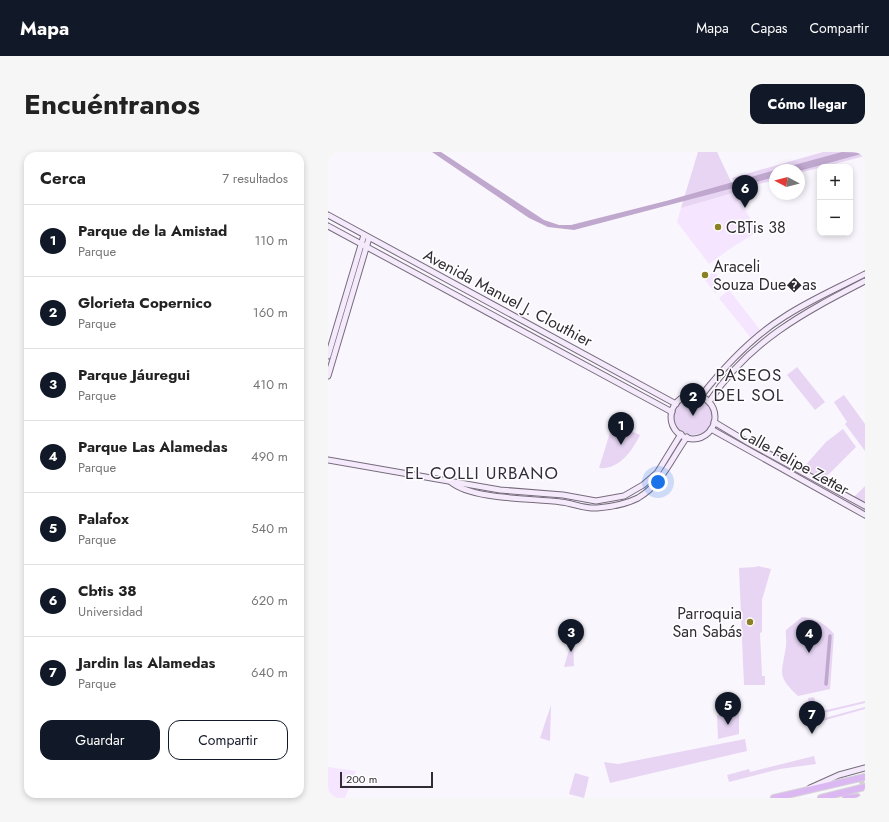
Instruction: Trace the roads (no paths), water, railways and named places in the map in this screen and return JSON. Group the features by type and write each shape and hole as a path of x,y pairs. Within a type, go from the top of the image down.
{"highway":[{"path":"774,798 865,777"},
{"path":"821,798 865,787"},
{"path":"846,798 858,797"}],"main road":[{"name":"Avenida Manuel J. Clouthier","path":"328,215 676,404"},
{"name":"Avenida Manuel J. Clouthier","path":"328,226 672,412"},
{"path":"328,376 367,236"},
{"path":"328,356 364,246"},
{"path":"701,396 722,371 755,340 784,317 865,274"},
{"path":"709,402 724,379 759,345 788,323 829,299 865,281"},
{"path":"755,340 759,345"},
{"path":"687,396 701,396 709,402 715,414 714,422 710,430 703,436 687,437 681,434 673,425 672,412 676,404 687,396"},
{"name":"Calle Felipe Zetter","path":"714,422 749,443 865,506"},
{"name":"Calle Felipe Zetter","path":"710,430 865,515"},
{"path":"328,460 454,483 500,490 563,495 593,501 624,496 643,485 657,473 681,434"},
{"path":"454,483 464,490 498,496 561,502 593,508 627,503 648,491 662,478 687,437"},
{"path":"805,790 839,775 865,768"}],"waterway":[{"path":"826,684 830,636"}],"tunnel":[{"path":"865,774 861,781 865,788"}],"place":[{"name":"Cbtis 38","path":"745,208"},
{"name":"CBTis 38","path":"718,227"},
{"name":"Araceli Souza Due�as","path":"705,275"},
{"name":"Glorieta Copernico","path":"693,416"},
{"name":"Parque de la Amistad","path":"621,445"},
{"name":"Parroquia San Sabás","path":"750,622"},
{"name":"Parque Jáuregui","path":"571,652"},
{"name":"Parque Las Alamedas","path":"809,653"},
{"name":"Palafox","path":"728,725"},
{"name":"Jardin las Alamedas","path":"812,734"}],"district":[{"name":"PASEOS DEL SOL","path":"749,385"},
{"name":"EL COLLI URBANO","path":"482,473"}]}
